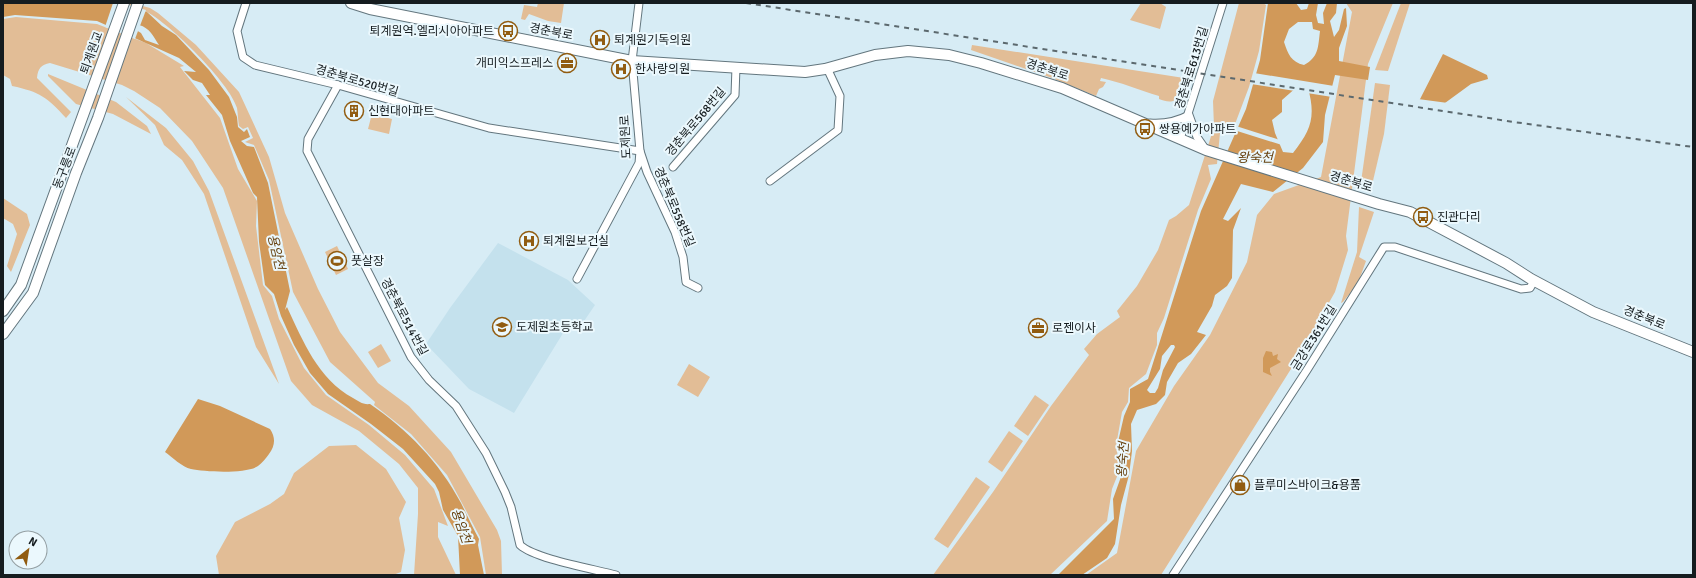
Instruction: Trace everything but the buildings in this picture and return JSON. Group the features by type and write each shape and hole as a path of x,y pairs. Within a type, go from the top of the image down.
{"street":[{"name":"퇴계원교","path":"85,112 124,3"},
{"name":"동구릉로","path":"3,334 33,293 76,173 98,118 138,3"},
{"name":"경춘북로520번길","path":"246,3 237,31 243,57 254,65 338,85 489,128 640,151"},
{"name":"경춘북로","path":"351,3 370,9 632,61 805,72 875,56 908,51 949,55 981,62 1062,88 1206,150 1379,204 1410,212 1506,263 1534,281 1594,312 1693,351"},
{"name":"도제원로","path":"577,279 639,162 640,151 632,61 639,3"},
{"name":"경춘북로613번길","path":"1180,139 1189,115 1223,3"},
{"name":"경춘북로568번길","path":"673,167 735,96 736,67"},
{"path":"770,181 838,130 840,96 827,68"},
{"name":"경춘북로514번길","path":"338,85 311,133 308,140 307,152 411,357 429,380 456,406 486,453 506,492 520,545 538,555 616,575"},
{"name":"동구릉로","path":"3,311 22,285 85,112"},
{"path":"1142,122 1159,124 1177,121 1189,115 1194,129 1206,150"},
{"name":"경춘북로558번길","path":"640,151 647,172 675,232 683,256 686,282 698,288"},
{"name":"금강로361번길","path":"1173,575 1307,370 1384,246 1395,247 1521,290 1530,288 1534,281"}],"shaded area":[{"path":"118,3 132,3 150,8 158,13 196,45 239,92 269,157 285,213 318,289 340,332 378,383 409,406 451,452 497,530 501,541 502,575 486,575 480,537 447,475 411,434 374,405 375,402 330,362 293,292 269,180 254,145 245,142 253,138 248,127 243,129 239,126 237,108 232,97 212,70 170,29 147,12"},
{"path":"538,3 564,3 561,23 548,21 529,14 525,20 521,19 524,5 537,7"},
{"path":"1141,3 1160,3 1166,7 1160,29 1130,20"},
{"path":"1239,3 1263,3 1266,5 1259,51 1249,87 1232,132 1220,133 1217,164 1208,165 1211,179 1198,210 1164,318 1157,333 1157,345 1146,374 1129,388 1128,402 1122,412 1116,446 1120,469 1112,489 1107,521 1050,575 933,575 993,492 1051,406 1089,355 1084,349 1097,334 1120,317 1117,311 1137,286 1158,250 1169,220 1189,205 1214,127 1213,101"},
{"path":"1346,3 1393,3 1368,64 1346,236 1348,250 1335,292 1296,361 1161,575 1086,575 1117,553 1136,451 1174,386 1210,335 1247,262 1257,215 1274,194 1321,177 1352,12"},
{"path":"1401,3 1410,3 1388,71 1375,70"},
{"path":"16,17 97,24 146,43 184,66 180,67 220,118 238,169 257,201 256,226 263,285 272,296 279,319 304,368 326,395 369,425 405,455 434,489 448,526 438,522 438,537 456,575 414,575 418,488 399,464 359,431 312,405 291,381 223,188 192,141 160,108 134,91 122,85 50,63 40,68 37,78 71,112 66,118 42,96 12,86 10,79 3,75 3,19"},
{"path":"972,45 1184,78 1175,100 1171,101 1161,100 1159,99 1159,96 1101,78 1100,81 1106,82 1103,87 1099,89 1096,96 1052,78 971,50"},
{"path":"48,74 116,102 147,126 151,134 113,114 76,104 48,76"},
{"path":"1375,83 1390,85 1384,134 1372,185 1368,191 1360,189"},
{"path":"126,97 166,128 193,161 209,191 279,384 256,347 204,194 182,160 164,145 155,125"},
{"path":"374,106 386,109 384,117 392,119 389,134 368,129"},
{"path":"3,198 27,214 30,225 11,272 7,266 17,234 13,224 3,218"},
{"path":"1359,207 1374,212 1359,257 1366,261 1358,283 1341,303 1357,252"},
{"name":"도제원초등학교","path":"498,243 568,280 595,305 578,330 568,325 514,413 469,389 426,344 450,308"},
{"name":"풋살장","path":"337,246 348,269 336,275 325,252"},
{"path":"381,344 391,361 378,368 368,352"},
{"path":"689,364 710,377 698,397 677,385"},
{"path":"1035,395 1049,405 1028,436 1014,426"},
{"path":"1009,431 1023,441 1002,472 988,462"},
{"path":"356,445 386,469 406,502 399,518 405,550 401,572 393,575 219,575 216,556 235,522 270,504 284,494 294,473 329,446"},
{"path":"976,477 990,487 948,548 934,539"}],"water":[{"name":"용암천","path":"3,3 115,3 147,12 162,26 176,35 209,70 229,97 237,117 238,127 244,132 247,129 250,137 241,141 247,146 254,147 268,183 290,291 285,310 287,307 306,346 321,370 330,381 357,400 370,404 384,414 422,448 443,474 461,503 479,539 478,545 484,575 460,575 458,536 443,510 439,492 435,484 403,449 371,424 328,394 310,373 294,345 281,316 274,294 265,285 259,242 257,197 253,193 230,141 222,115 206,95 210,95 202,83 193,80 184,71 196,72 179,58 97,21 15,15 3,17","holes":["139,25 143,26 151,33 159,45 145,40 141,33 136,30"]},
{"name":"왕숙천","path":"1268,3 1296,3 1301,10 1307,9 1309,3 1318,3 1316,15 1318,23 1324,24 1323,13 1327,3 1337,3 1336,13 1330,21 1334,37 1339,30 1344,9 1346,8 1347,26 1339,48 1339,61 1370,67 1368,80 1335,75 1325,115 1323,142 1303,168 1273,192 1241,184 1223,219 1228,221 1241,208 1233,230 1232,278 1227,286 1215,295 1212,306 1197,332 1206,335 1191,354 1178,363 1167,382 1165,395 1156,404 1137,410 1131,424 1132,451 1129,475 1121,505 1115,544 1107,558 1082,575 1058,575 1114,519 1113,499 1122,474 1122,460 1118,442 1124,416 1130,402 1130,389 1148,379 1201,211 1246,109 1260,60","holes":["1298,22 1312,22 1313,29 1320,31 1317,51 1313,59 1304,65 1293,60 1284,42 1289,29","1298,86 1308,88 1312,115 1308,130 1293,153 1283,152 1275,133 1272,120 1282,112 1282,100","1171,345 1174,345 1175,347 1163,370 1158,388 1155,393 1150,393 1147,390 1160,369 1162,356"]},
{"path":"1443,54 1487,75 1488,79 1471,84 1434,111 1417,105"},
{"path":"1266,351 1272,352 1273,356 1278,354 1277,359 1281,362 1270,368 1272,376 1263,372 1263,358"},
{"path":"198,399 220,406 270,429 274,439 274,445 269,454 258,466 253,469 236,471 197,470 184,466 165,452"}],"pier":[{"path":"113,3 122,3 146,10 135,39 105,27"},
{"path":"1254,73 1334,86 1332,97 1307,93 1307,90 1299,88 1295,91 1251,84"},
{"path":"1418,99 1448,103 1435,113 1416,106"},
{"path":"1236,126 1280,140 1282,145 1234,130"}],"railway":[{"path":"746,3 1514,122 1693,147"}],"place":[{"name":"퇴계원역.엘리시아아파트","path":"508,31"},
{"name":"퇴계원기독의원","path":"600,40"},
{"name":"개미익스프레스","path":"567,63"},
{"name":"한사랑의원","path":"621,69"},
{"name":"신현대아파트","path":"354,111"},
{"name":"쌍용예가아파트","path":"1145,129"},
{"name":"진관다리","path":"1423,217"},
{"name":"퇴계원보건실","path":"529,241"},
{"name":"풋살장","path":"337,261"},
{"name":"도제원초등학교","path":"502,327"},
{"name":"로젠이사","path":"1038,328"},
{"name":"플루미스바이크&용품","path":"1240,485"}]}
